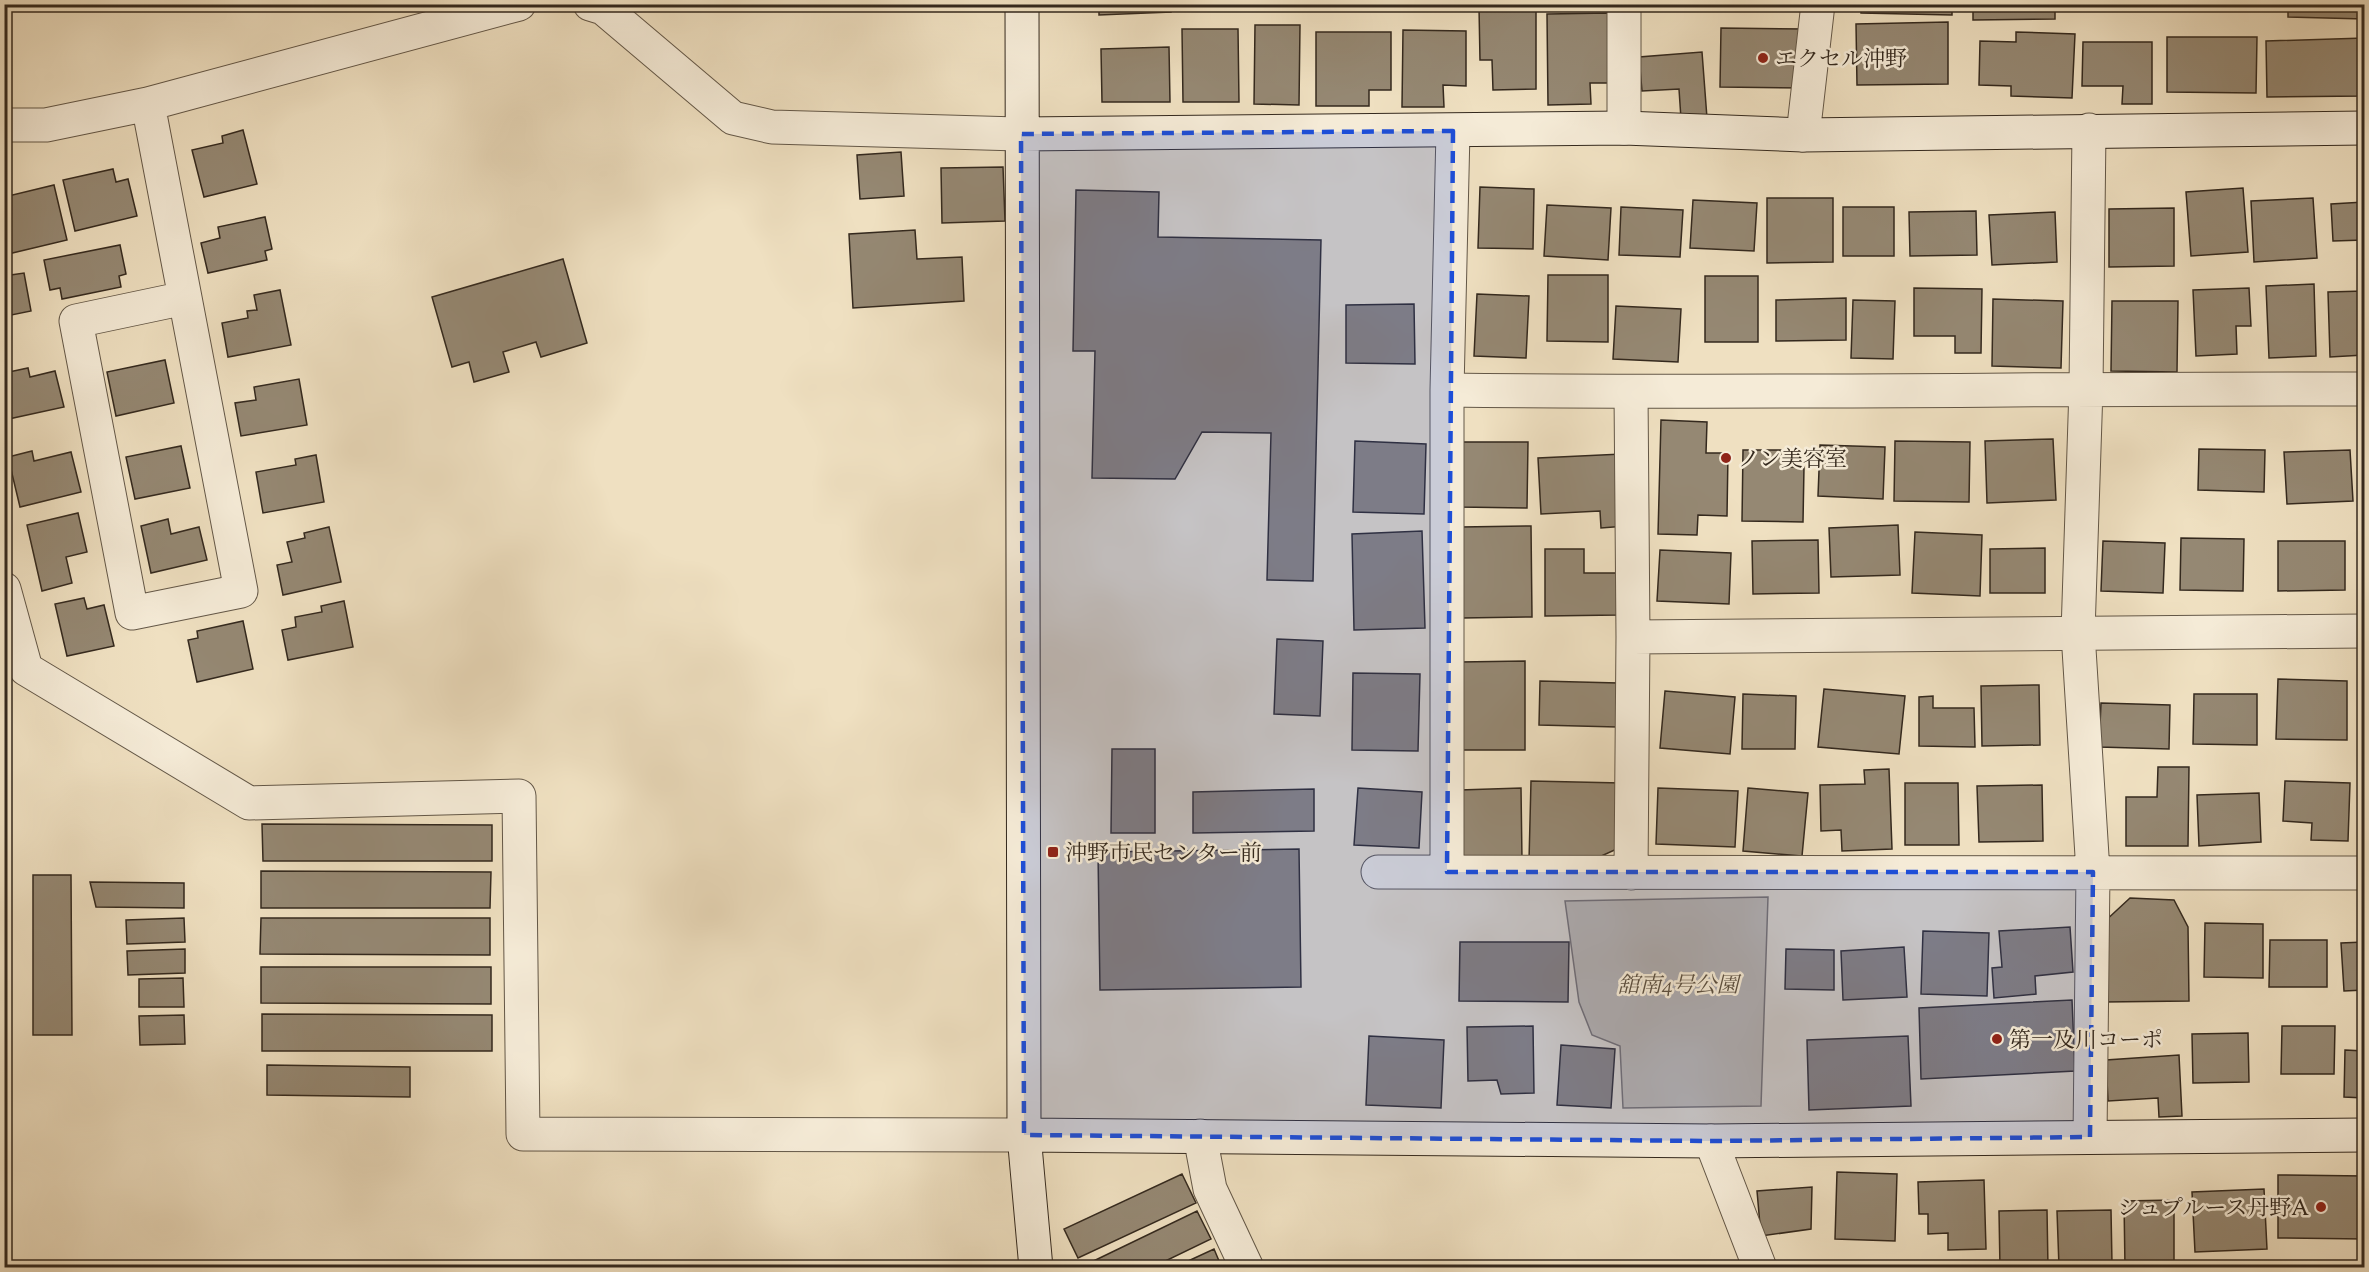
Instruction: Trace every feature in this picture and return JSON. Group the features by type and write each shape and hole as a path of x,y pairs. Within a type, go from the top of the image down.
{"street":[{"path":"4,125 46,125 148,104 519,4"},
{"path":"590,4 603,8 734,118 772,127 1021,134 1452,132 1624,128 1803,135 2364,128"},
{"path":"1022,4 1024,1135 1036,1268"},
{"path":"1624,4 1624,128"},
{"path":"1803,135 1818,4"},
{"path":"148,104 241,591 132,614 76,321 185,298"},
{"path":"2089,130 2086,388 2078,633 2093,872 2090,1137"},
{"path":"1447,872 1447,390 1452,132"},
{"path":"1447,390 1631,392 2086,388 2364,389"},
{"path":"1631,392 1633,637 1631,873"},
{"path":"4,589 26,669 249,803 519,796 523,1134 1200,1136 1711,1141 2364,1135"},
{"path":"1633,637 2364,631"},
{"path":"1378,872 2364,873"},
{"path":"1200,1136 1210,1189 1246,1268"},
{"path":"1711,1141 1760,1268"}],"highlighted area":[{"path":"1453,131 1447,872 2093,872 2090,1137 1711,1141 1024,1135 1021,134"}],"green space":[{"name":"舘南4号公園","path":"1768,897 1761,1106 1623,1108 1620,1046 1592,1035 1579,1002 1565,901"}],"building":[{"path":"1099,4 1171,4 1171,12 1099,15"},
{"path":"1861,4 1952,4 1952,15 1861,13"},
{"path":"1973,4 2055,4 2055,19 1973,20"},
{"path":"2069,4 2158,4 2158,8 2069,7"},
{"path":"2168,4 2255,4 2255,11 2168,9"},
{"path":"2288,4 2364,4 2364,19 2288,17"},
{"path":"1536,6 1536,89 1493,90 1492,60 1480,60 1479,7"},
{"path":"1610,13 1610,83 1590,83 1591,104 1548,105 1547,14"},
{"path":"1948,22 1948,84 1857,85 1856,24"},
{"path":"1255,25 1300,25 1299,105 1254,104"},
{"name":"エクセル沖野","path":"1721,28 1806,29 1805,88 1720,87"},
{"path":"1182,29 1238,29 1239,102 1183,102"},
{"path":"1403,30 1466,31 1466,86 1443,85 1444,107 1402,107"},
{"path":"1316,32 1391,32 1391,90 1369,90 1369,106 1316,106"},
{"path":"2016,32 2075,34 2072,98 2011,96 2011,86 1979,85 1980,41 2016,42"},
{"path":"2167,37 2257,37 2256,93 2167,92"},
{"path":"2364,38 2364,96 2267,97 2266,41"},
{"path":"2083,42 2152,42 2152,104 2122,104 2123,86 2082,86"},
{"path":"1169,47 1170,102 1102,102 1101,49"},
{"path":"1702,52 1707,118 1681,119 1679,89 1642,91 1639,57"},
{"path":"243,130 257,184 204,197 192,150 223,143 222,136"},
{"path":"901,152 904,196 860,199 857,155"},
{"path":"1003,167 1005,221 942,223 941,168"},
{"path":"113,169 116,182 128,179 137,216 75,231 63,180"},
{"path":"54,185 67,240 4,255 4,197"},
{"path":"1480,187 1534,189 1533,249 1478,248"},
{"path":"2243,188 2248,252 2191,256 2186,192"},
{"path":"1076,190 1159,192 1158,237 1321,240 1313,581 1267,580 1271,433 1202,432 1175,479 1092,478 1095,351 1073,351"},
{"path":"1767,198 1833,198 1833,262 1767,263"},
{"path":"2313,198 2317,258 2254,262 2251,201"},
{"path":"1693,200 1757,203 1754,251 1690,248"},
{"path":"2364,202 2364,240 2333,241 2331,204"},
{"path":"1547,205 1611,208 1608,260 1544,256"},
{"path":"1621,207 1683,210 1680,257 1619,255"},
{"path":"1843,207 1894,207 1894,256 1843,256"},
{"path":"2174,208 2174,266 2109,267 2109,209"},
{"path":"1976,211 1977,255 1910,256 1909,212"},
{"path":"2055,212 2057,262 1992,265 1989,215"},
{"path":"265,217 272,249 265,251 267,260 208,273 201,243 220,238 218,227"},
{"path":"915,230 917,259 962,257 964,301 853,308 849,234"},
{"path":"120,245 126,274 119,276 121,287 62,299 60,288 50,290 44,260"},
{"path":"563,259 587,343 541,357 536,342 503,352 509,372 474,382 469,362 452,367 432,297"},
{"path":"24,273 31,311 6,316 10,336 4,337 4,276"},
{"path":"1548,275 1608,275 1608,342 1547,341"},
{"path":"1705,276 1758,276 1758,342 1705,342"},
{"path":"2314,284 2316,356 2269,358 2266,286"},
{"path":"1914,288 1982,289 1981,353 1955,353 1955,336 1914,336"},
{"path":"2249,288 2251,326 2236,326 2237,354 2196,356 2193,290"},
{"path":"280,290 291,345 228,357 222,323 248,318 247,311 257,310 254,295"},
{"path":"2364,291 2364,355 2330,357 2328,292"},
{"path":"1477,294 1529,296 1526,358 1474,356"},
{"path":"1846,298 1846,340 1776,341 1776,300"},
{"path":"1993,299 2063,301 2061,368 1992,366"},
{"path":"1853,300 1895,301 1893,359 1851,358"},
{"path":"2112,301 2178,301 2177,372 2111,371"},
{"path":"1414,304 1415,364 1346,363 1346,305"},
{"path":"1616,306 1681,309 1678,362 1613,359"},
{"path":"165,360 174,403 116,416 107,372"},
{"path":"28,368 30,377 55,371 64,407 4,420 4,373"},
{"path":"299,379 307,425 241,436 235,403 256,400 254,387"},
{"path":"1661,420 1707,422 1706,453 1728,453 1727,516 1698,515 1697,535 1658,534"},
{"path":"2053,439 2056,500 1987,503 1985,441"},
{"path":"1355,441 1426,444 1424,514 1353,512"},
{"path":"1895,441 1970,442 1969,502 1894,501"},
{"path":"1460,442 1528,442 1527,508 1459,507"},
{"path":"1820,445 1885,447 1883,499 1818,496"},
{"path":"181,446 190,488 135,499 126,457"},
{"path":"2199,449 2265,450 2264,492 2198,490"},
{"path":"1743,450 1788,450 1787,467 1804,467 1803,522 1742,521"},
{"path":"2350,450 2353,501 2287,504 2284,452"},
{"path":"32,451 34,461 71,452 81,492 20,507 8,457"},
{"path":"1622,454 1626,526 1601,528 1600,511 1541,514 1538,458"},
{"path":"316,455 324,502 263,513 256,472 296,465 295,459"},
{"path":"78,513 87,552 66,557 72,583 42,591 27,525"},
{"path":"168,519 171,534 199,527 207,560 151,573 141,526"},
{"path":"1898,525 1900,575 1831,577 1829,528"},
{"path":"1531,526 1532,617 1462,618 1461,527"},
{"path":"329,527 341,582 283,595 277,565 292,562 287,542 305,538 304,533"},
{"path":"1422,531 1425,628 1354,630 1352,534"},
{"path":"1915,532 1982,535 1980,596 1912,593"},
{"path":"2181,538 2244,539 2243,591 2180,590"},
{"path":"1818,540 1819,593 1753,594 1752,541"},
{"path":"2103,541 2165,543 2163,593 2101,591"},
{"path":"2278,541 2345,541 2345,590 2278,591"},
{"path":"2045,548 2045,593 1990,593 1990,549"},
{"path":"1545,549 1584,549 1584,573 1618,573 1618,615 1545,616"},
{"path":"1660,550 1731,553 1729,604 1657,601"},
{"path":"84,598 87,609 104,605 114,646 67,656 55,604"},
{"path":"344,601 353,647 288,660 282,630 296,627 295,617 322,612 321,606"},
{"path":"243,621 253,669 197,682 188,640 198,638 197,631"},
{"path":"1277,639 1323,641 1320,716 1274,714"},
{"path":"1525,661 1525,750 1460,750 1460,662"},
{"path":"1353,673 1420,674 1418,751 1352,750"},
{"path":"2278,679 2347,681 2347,740 2276,739"},
{"path":"1540,681 1618,683 1617,727 1539,725"},
{"path":"2039,685 2040,745 1982,746 1981,686"},
{"path":"1824,689 1905,696 1899,754 1818,747"},
{"path":"1665,691 1735,697 1730,754 1660,748"},
{"path":"1743,694 1796,696 1795,749 1742,749"},
{"path":"2194,694 2257,694 2257,745 2193,744"},
{"path":"1933,696 1933,708 1974,708 1975,747 1919,746 1919,697"},
{"path":"2101,703 2170,705 2169,749 2099,747"},
{"path":"1112,749 1155,749 1155,833 1111,833"},
{"path":"2158,767 2189,767 2188,846 2126,846 2126,797 2157,797"},
{"path":"1889,769 1892,849 1842,851 1841,830 1821,831 1820,785 1865,784 1864,770"},
{"path":"1531,781 1621,783 1619,848 1586,863 1529,861"},
{"path":"2285,781 2350,783 2348,841 2311,840 2312,823 2283,821"},
{"path":"1905,783 1958,783 1959,845 1905,845"},
{"path":"2042,785 2043,841 1979,842 1977,786"},
{"path":"1358,788 1422,792 1419,848 1354,845"},
{"path":"1521,788 1522,860 1462,861 1460,790"},
{"path":"1658,788 1738,791 1735,847 1656,844"},
{"path":"1748,788 1808,793 1802,856 1743,851"},
{"path":"1314,789 1314,831 1193,833 1193,792"},
{"path":"2259,793 2261,842 2199,846 2197,795"},
{"path":"262,824 492,825 492,861 263,861"},
{"path":"1299,849 1301,987 1100,990 1098,852"},
{"path":"261,871 491,872 490,908 261,908"},
{"path":"33,875 71,875 72,1035 33,1035"},
{"path":"90,882 184,883 184,908 96,907"},
{"path":"2130,898 2174,900 2188,927 2189,1001 2104,1002 2103,923"},
{"path":"184,918 185,942 127,944 126,920"},
{"path":"261,918 490,918 490,955 260,954"},
{"path":"2205,923 2263,924 2263,978 2204,977"},
{"path":"2070,927 2073,972 2035,976 2036,994 1994,998 1992,968 2002,967 1999,931"},
{"path":"1923,931 1989,933 1987,996 1921,994"},
{"path":"2270,940 2327,940 2327,987 2269,987"},
{"path":"1460,942 1569,942 1568,1002 1459,1001"},
{"path":"2364,942 2364,990 2344,991 2341,943"},
{"path":"1904,947 1907,997 1843,1000 1841,951"},
{"path":"185,949 185,973 128,975 127,951"},
{"path":"1786,949 1834,950 1834,990 1785,989"},
{"path":"261,967 491,967 491,1004 261,1003"},
{"path":"183,978 184,1007 139,1007 139,979"},
{"name":"第一及川コーポ","path":"2072,1000 2075,1071 1921,1079 1919,1008"},
{"path":"262,1014 492,1015 492,1051 262,1051"},
{"path":"184,1015 185,1044 140,1045 139,1016"},
{"path":"1533,1026 1534,1093 1501,1094 1497,1080 1468,1081 1467,1027"},
{"path":"2282,1026 2335,1026 2334,1074 2281,1074"},
{"path":"2248,1033 2249,1082 2193,1083 2192,1034"},
{"path":"1369,1036 1444,1040 1441,1108 1366,1105"},
{"path":"1908,1036 1911,1106 1809,1110 1807,1040"},
{"path":"1561,1045 1615,1049 1611,1108 1557,1105"},
{"path":"2345,1050 2364,1051 2364,1098 2344,1097"},
{"path":"2179,1055 2182,1116 2159,1117 2158,1098 2108,1101 2106,1060"},
{"path":"267,1065 410,1067 410,1097 267,1095"},
{"path":"1837,1172 1897,1174 1895,1241 1835,1239"},
{"path":"1182,1174 1196,1203 1078,1258 1064,1229"},
{"name":"シュプルース丹野A","path":"2278,1175 2364,1176 2364,1239 2278,1238"},
{"path":"1984,1180 1986,1249 1948,1250 1948,1233 1928,1234 1928,1214 1919,1214 1918,1182"},
{"path":"1812,1187 1811,1229 1761,1236 1757,1191"},
{"path":"2264,1189 2267,1249 2195,1252 2192,1192"},
{"path":"2174,1200 2174,1268 2125,1268 2124,1201"},
{"path":"2047,1210 2048,1268 2000,1268 1999,1211"},
{"path":"2111,1210 2112,1264 2059,1267 2057,1211"},
{"path":"1197,1211 1211,1239 1151,1268 1079,1268"},
{"path":"1214,1249 1222,1268 1173,1268"},
{"path":"1839,1261 1840,1268 1804,1268 1804,1262"},
{"path":"1988,1262 1988,1268 1931,1268 1931,1263"}],"place":[{"name":"エクセル沖野","path":"1763,58"},
{"name":"ノン美容室","path":"1726,458"},
{"name":"沖野市民センター前","path":"1053,852"},
{"name":"第一及川コーポ","path":"1997,1039"},
{"name":"シュプルース丹野A","path":"2321,1207"}]}
